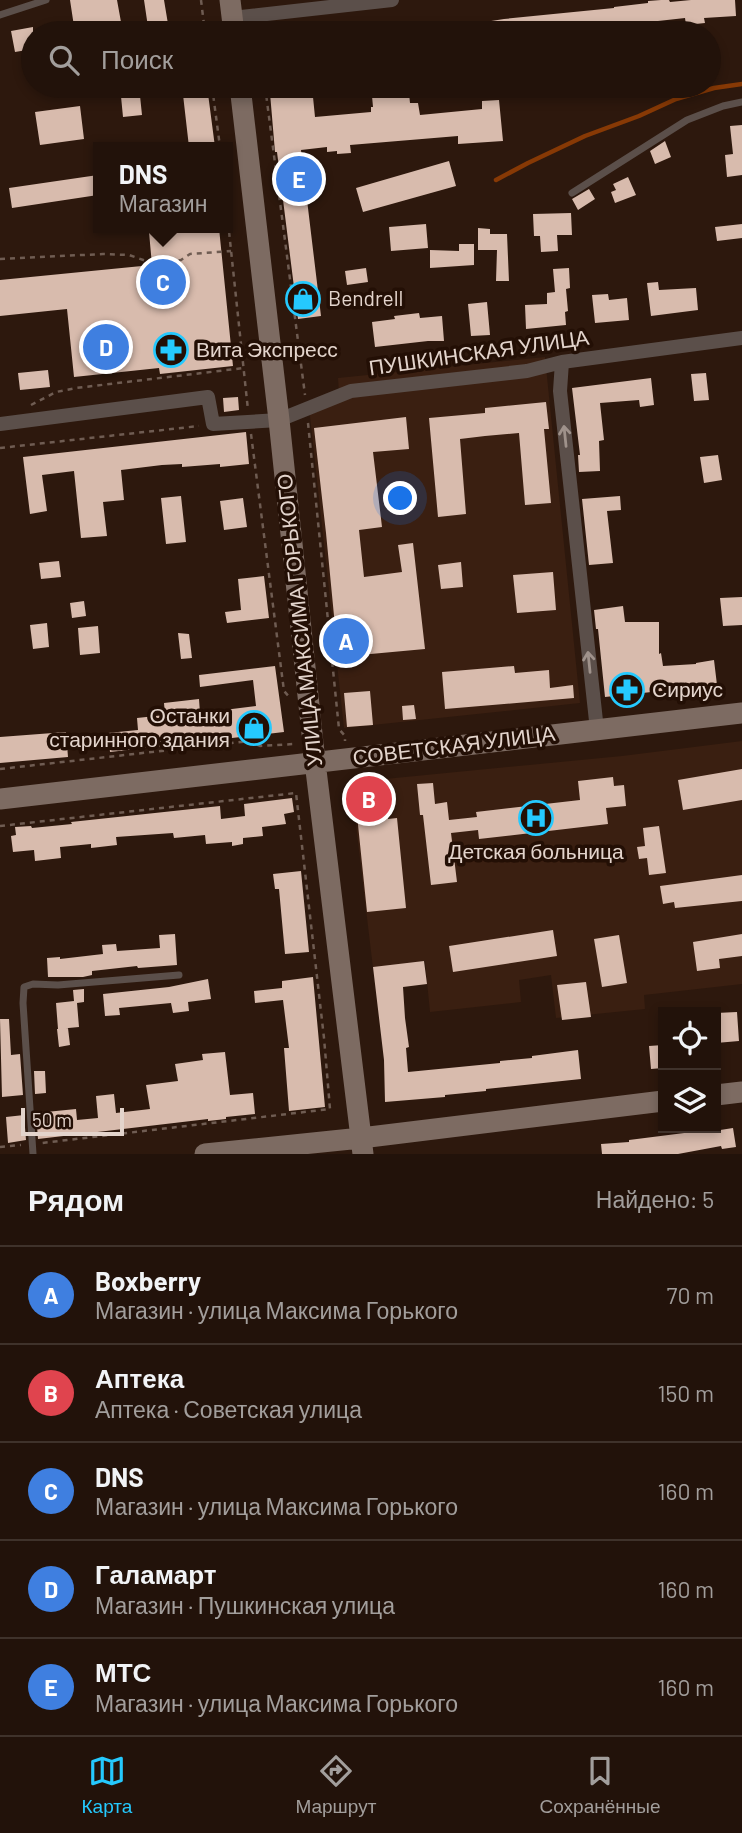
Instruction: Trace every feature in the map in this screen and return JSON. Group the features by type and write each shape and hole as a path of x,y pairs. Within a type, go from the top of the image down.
{"street":[{"path":"232,17 392,0"},
{"name":"УЛИЦА МАКСИМА ГОРЬКОГО","path":"241,98 315,762 362,1146"},
{"name":"ПУШКИНСКАЯ УЛИЦА","path":"213,424 279,419 351,391 527,371 562,362 742,338"},
{"path":"562,362 560,391 597,730"},
{"path":"0,424 208,397 213,424"},
{"name":"СОВЕТСКАЯ УЛИЦА","path":"0,799 742,713"},
{"path":"721,1094 742,1092"},
{"path":"205,1154 362,1146 658,1102"}],"lane":[{"path":"0,15 46,0"},
{"path":"572,193 687,120 723,106 742,102"},
{"path":"33,1154 24,987 33,984 58,985 179,975"}],"path":[{"path":"201,0 204,21"},
{"path":"214,98 219,142"},
{"path":"229,233 284,691 294,702"},
{"path":"0,259 103,254 129,255 149,262 181,260 190,254 231,250"},
{"path":"27,407 56,392 76,388 244,369"},
{"path":"0,447 213,424"},
{"path":"0,769 250,740 260,746 292,746 298,739"},
{"path":"0,827 296,793 330,1109 0,1147"}],"shaded area":[{"path":"545,357 580,703 344,728 309,407 339,393 338,378"},
{"path":"742,741 742,984 644,995 645,1009 556,1018 551,975 519,980 521,1002 430,1012 425,961 373,968 352,792 385,788 385,779 622,756"}],"building":[{"path":"70,0 117,0 121,21 73,21"},
{"path":"144,0 164,0 168,21 147,21"},
{"path":"735,0 736,16 704,18 705,21 685,21 685,18 658,21 491,21 614,8 648,1"},
{"path":"21,29 21,51 15,52 11,31"},
{"path":"121,98 140,98 142,115 123,117"},
{"path":"183,98 209,98 214,142 188,142"},
{"path":"270,98 313,98 315,117 371,112 372,98 410,98 410,103 418,103 420,115 482,109 482,101 499,100 503,141 458,144 458,136 350,145 351,153 327,152 327,147 301,150 321,316 298,319 275,152"},
{"path":"80,106 84,139 40,145 35,112"},
{"path":"742,125 742,175 727,177 725,155 733,154 730,126"},
{"path":"665,141 671,157 655,164 650,151"},
{"path":"449,161 456,186 363,212 356,188"},
{"path":"93,176 93,196 12,208 9,188"},
{"path":"628,177 636,195 615,203 611,192 616,190 613,184"},
{"path":"589,189 595,199 578,210 572,199"},
{"path":"571,213 572,235 557,235 558,251 541,252 540,236 534,236 533,214"},
{"path":"426,224 428,248 391,251 389,227"},
{"path":"742,224 742,238 717,241 715,227"},
{"path":"478,228 490,229 490,234 507,234 509,281 496,281 497,250 478,250"},
{"path":"149,233 220,233 233,366 160,374 159,368 74,377 67,309 0,316 0,280 152,265"},
{"path":"459,244 474,244 474,265 430,268 430,250 459,251"},
{"path":"366,268 368,282 347,285 345,271"},
{"path":"569,268 566,325 526,329 525,305 547,304 547,293 555,292 553,269"},
{"path":"658,282 659,290 696,288 698,310 651,316 647,283"},
{"path":"608,294 609,300 627,298 629,320 595,323 592,295"},
{"path":"487,302 490,335 471,336 468,304"},
{"path":"419,313 420,318 442,316 444,341 375,347 372,322"},
{"path":"48,370 50,387 20,390 18,373"},
{"path":"706,373 709,400 694,401 691,374"},
{"path":"651,378 654,405 640,407 639,400 600,403 604,440 599,441 600,471 579,472 580,455 572,388"},
{"path":"238,397 239,410 224,412 223,398"},
{"path":"546,402 549,429 544,429 551,503 525,505 519,433 460,439 466,514 438,517 429,418 485,413 485,408"},
{"path":"406,417 409,449 373,452 382,527 359,530 364,577 402,572 398,545 413,543 425,649 338,657 314,428"},
{"path":"246,432 249,464 182,467 182,464 121,470 124,500 103,502 107,536 81,538 74,471 42,475 47,511 30,514 23,457"},
{"path":"718,455 722,480 704,483 700,457"},
{"path":"181,496 186,542 166,544 161,498"},
{"path":"620,496 621,510 607,511 613,563 589,565 582,499"},
{"path":"243,498 247,527 224,530 220,501"},
{"path":"59,561 61,577 41,579 39,563"},
{"path":"461,562 463,587 441,589 438,565"},
{"path":"553,572 556,610 517,613 513,575"},
{"path":"264,576 269,618 227,623 225,612 241,610 238,579"},
{"path":"742,597 742,625 723,626 720,598"},
{"path":"84,601 86,616 72,618 70,603"},
{"path":"623,606 625,622 659,622 659,654 661,653 663,666 714,660 717,685 605,697 594,610"},
{"path":"47,623 49,647 33,649 30,625"},
{"path":"98,626 100,653 80,655 78,628"},
{"path":"178,633 189,634 192,658 181,659"},
{"path":"275,666 284,732 110,752 108,733 138,730 137,718 165,715 164,703 199,699 200,713 256,706 253,680 200,687 199,675"},
{"path":"514,666 515,673 549,670 550,688 573,685 574,698 445,709 442,672"},
{"path":"370,691 373,725 347,727 344,693"},
{"path":"414,705 416,719 403,720 402,706"},
{"path":"66,732 68,757 0,763 0,737"},
{"path":"742,769 742,800 683,810 678,780"},
{"path":"613,777 614,786 624,785 626,806 606,808 608,824 479,839 478,830 451,833 457,882 431,885 417,784 433,783 435,804 447,802 449,820 477,817 476,812 580,800 578,781"},
{"path":"385,788 388,819 397,818 406,908 367,912 357,815 352,792"},
{"path":"292,798 294,812 284,814 286,824 262,827 263,836 243,838 243,844 206,844 205,835 174,838 173,833 116,837 117,845 60,847 61,858 35,861 34,850 13,852 11,836 16,835 15,827 72,824 71,822 220,806 221,819 245,816 244,804"},
{"path":"659,826 666,873 649,875 647,858 639,859 637,847 645,846 643,828"},
{"path":"301,871 309,952 285,954 279,889 275,889 273,874"},
{"path":"742,875 742,901 675,908 674,902 663,904 660,886"},
{"path":"553,930 557,956 453,972 449,946"},
{"path":"175,934 177,965 92,971 92,975 83,977 48,977 47,958 103,954 102,945 116,944 117,951 160,948 159,935"},
{"path":"742,934 742,956 719,959 720,968 697,971 693,942"},
{"path":"619,935 627,983 602,987 594,939"},
{"path":"424,961 427,984 403,987 409,1047 406,1048 408,1072 500,1063 578,1050 581,1079 385,1102 384,1060 373,967"},
{"path":"313,977 325,1107 289,1111 284,1048 289,1048 283,1000 255,1003 254,991 282,988 282,981"},
{"path":"208,979 211,999 188,1002 189,1011 173,1013 171,1003 119,1008 120,1015 105,1016 103,994 169,987"},
{"path":"586,982 591,1017 562,1020 557,985"},
{"path":"84,989 84,1002 77,1003 79,1027 58,1029 56,1003 74,1001 73,990"},
{"path":"737,1012 739,1041 721,1043 721,1013"},
{"path":"0,1019 9,1019 11,1055 20,1054 23,1095 2,1097"},
{"path":"68,1028 70,1045 59,1047 57,1029"},
{"path":"658,1045 658,1068 651,1069 649,1046"},
{"path":"225,1052 230,1095 253,1093 255,1114 38,1139 36,1113 76,1109 77,1120 98,1118 96,1096 114,1094 116,1113 150,1109 146,1085 178,1081 175,1064 203,1060 202,1054"},
{"path":"34,1071 45,1071 46,1093 35,1094"},
{"path":"24,1115 26,1140 8,1143 6,1117"},
{"path":"733,1128 736,1147 722,1149 721,1146 678,1154 602,1154 601,1144 684,1133 721,1133 721,1130"}],"waterway":[{"path":"721,87 742,84"},
{"path":"496,180 585,136 679,98"}],"place":[{"name":"МТС","path":"299,179"},
{"name":"DNS","path":"163,282"},
{"name":"Bendrell","path":"303,299"},
{"name":"Галамарт","path":"106,347"},
{"name":"Вита Экспресс","path":"171,350"},
{"name":"Boxberry","path":"346,641"},
{"name":"Сириус","path":"627,690"},
{"name":"Останки старинного здания","path":"254,728"},
{"name":"Аптека","path":"369,799"},
{"name":"Детская больница","path":"536,818"}]}
